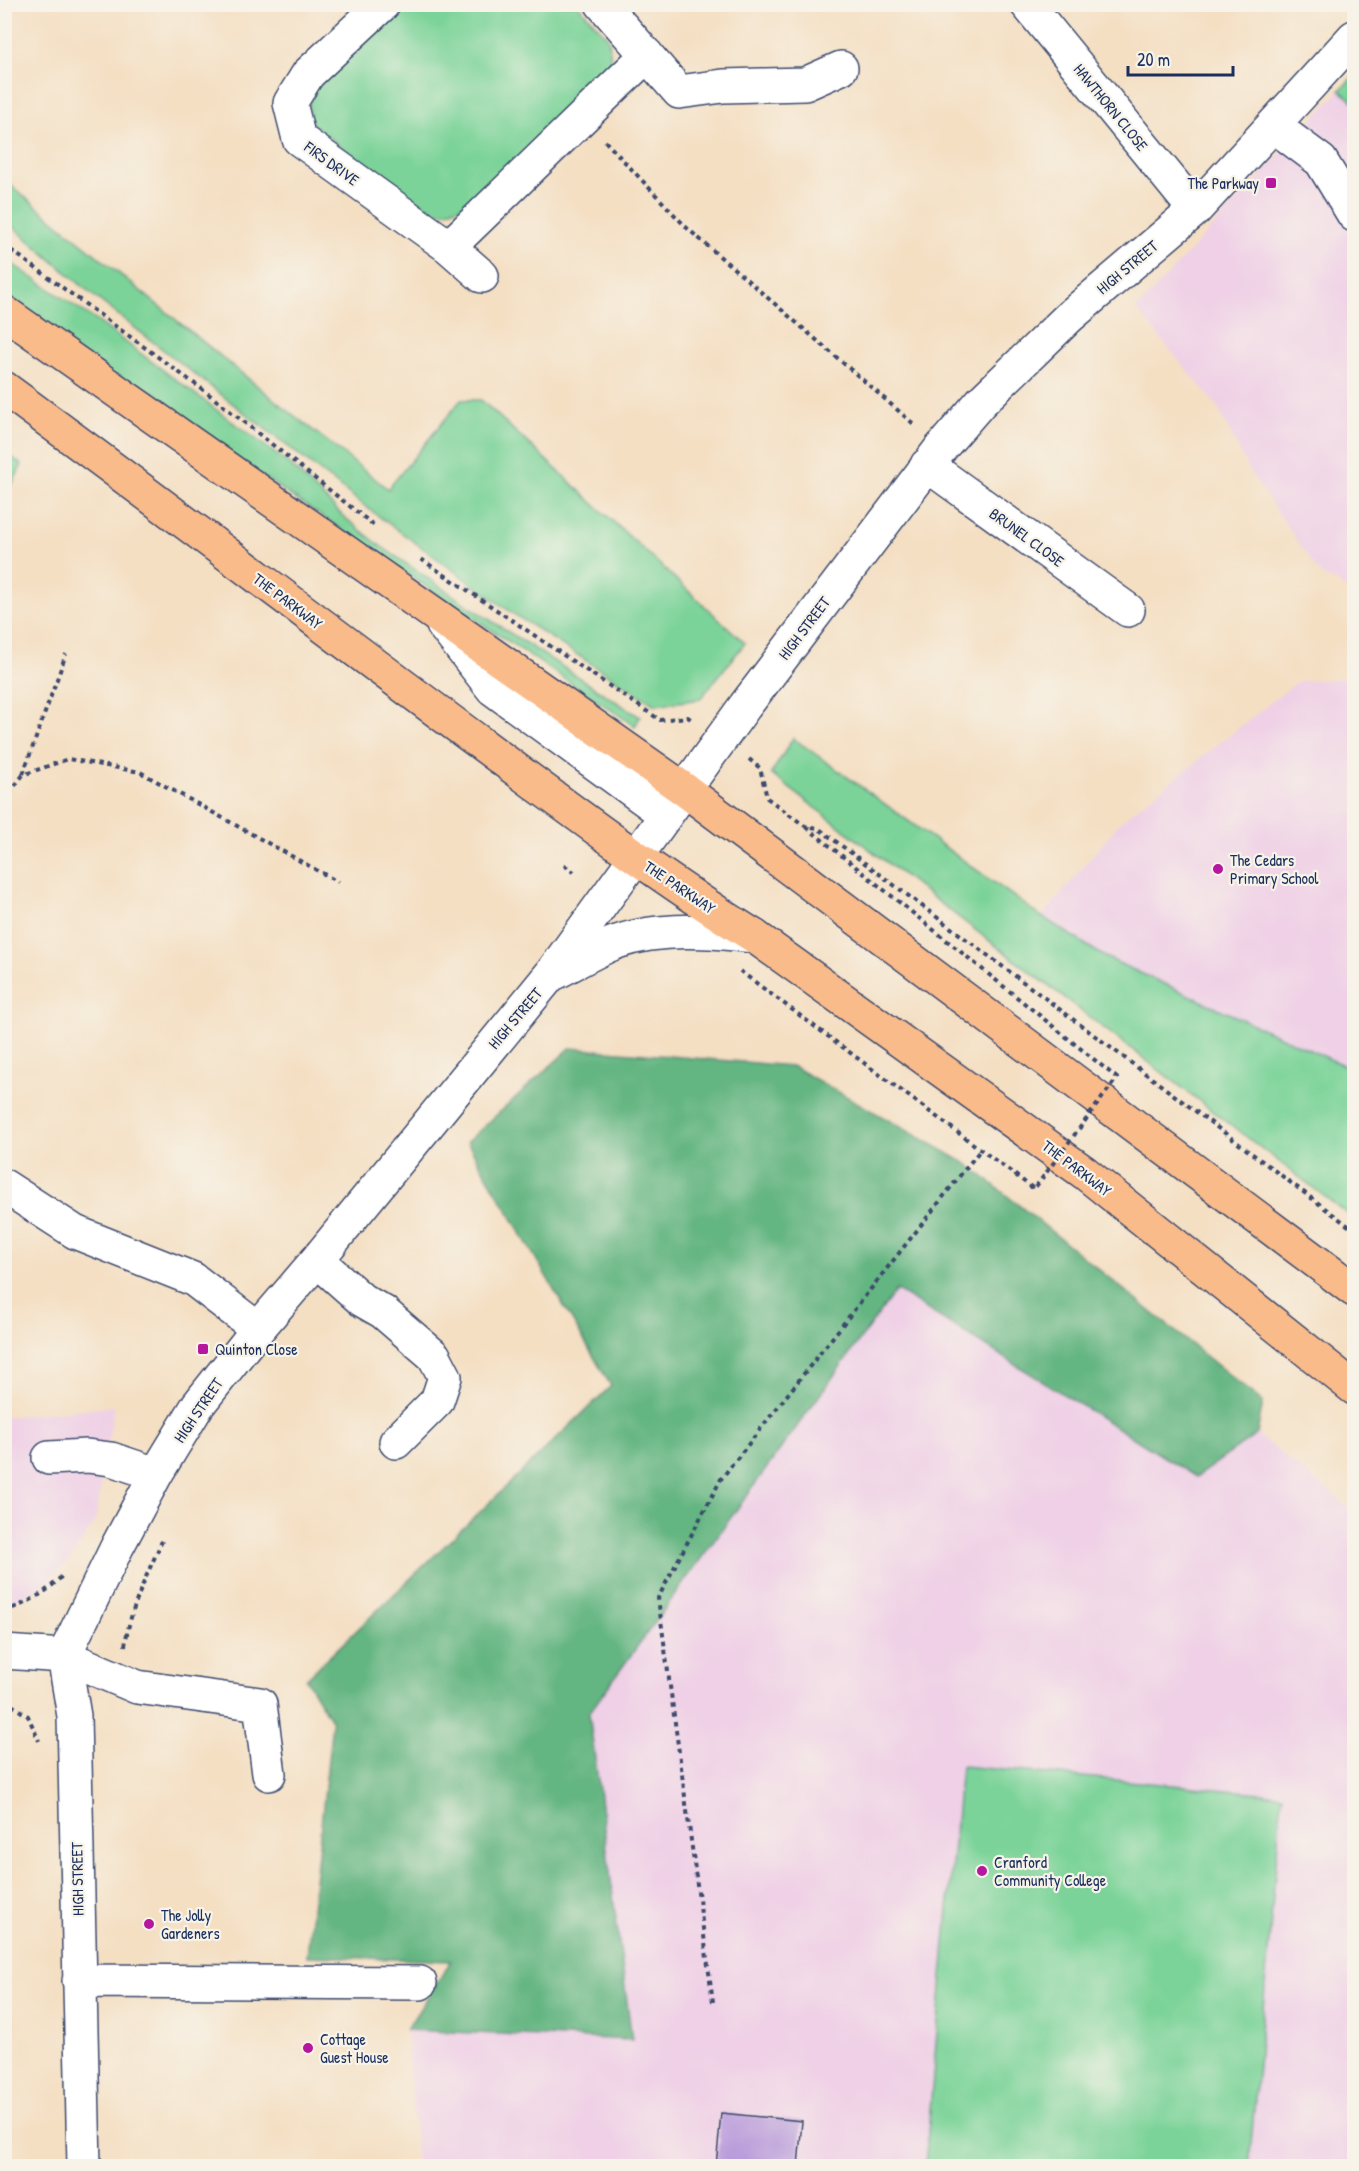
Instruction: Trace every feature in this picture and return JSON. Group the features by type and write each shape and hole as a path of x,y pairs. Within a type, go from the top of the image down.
{"highway":[{"path":"4,312 431,610 676,802 1354,1290"},
{"name":"THE PARKWAY","path":"4,388 121,473 325,629 636,858 699,902 754,936 1085,1173 1354,1388"}],"street":[{"name":"FIRS DRIVE","path":"383,4 308,74 290,103 299,139 448,247 482,276"},
{"path":"602,4 679,92 723,86 805,84 841,68"},
{"name":"HAWTHORN CLOSE","path":"1027,4 1195,210"},
{"name":"HIGH STREET","path":"84,2166 74,1716 64,1656 114,1553 156,1474 198,1405 258,1329 551,974 752,697 934,457 981,402 1069,316 1195,210 1354,37"},
{"path":"448,247 647,55"},
{"path":"1274,126 1321,161 1354,215"},
{"name":"BRUNEL CLOSE","path":"934,457 1128,610"},
{"path":"551,974 615,942 641,935 709,931 754,936"},
{"path":"4,1186 75,1232 193,1279 258,1329"},
{"path":"317,1260 362,1300 383,1312 434,1356 445,1377 436,1401 396,1442"},
{"path":"49,1458 87,1456 111,1459 156,1474"},
{"path":"4,1652 64,1656 137,1687 260,1704 269,1774"},
{"path":"80,1981 420,1983"}],"path":[{"path":"584,118 687,228 934,457"},
{"path":"4,245 206,392 384,534"},
{"path":"414,554 660,720 688,717 696,723"},
{"path":"4,800 23,775 66,654"},
{"path":"740,971 1034,1189 1116,1078 805,826 767,798 760,768 748,758"},
{"path":"23,775 68,759 140,772 338,882"},
{"path":"805,826 818,828 1354,1230"},
{"path":"564,865 574,872"},
{"path":"713,2002 658,1598 721,1479 981,1149"},
{"path":"4,1611 36,1598 64,1574"},
{"path":"4,1700 28,1716 32,1725"}],"shaded area":[{"path":"1340,90 1354,103 1354,592 1320,574 1251,474 1217,406 1136,309"},
{"name":"The Cedars Primary School","path":"1354,678 1354,1070 1105,957 1042,917 1121,821 1298,681"},
{"name":"Cranford Community College","path":"896,1290 1196,1477 1257,1434 1354,1512 1354,2166 416,2166 406,2030 632,2039 589,1713"},
{"path":"114,1406 95,1522 69,1561 44,1585 12,1603 5,1603 5,1417"}],"green space":[{"path":"405,5 578,5 609,39 611,62 603,80 473,201 442,212 426,209 393,188 311,123 309,105 316,88"},
{"path":"1354,76 1354,103 1340,90"},
{"path":"4,180 388,489 461,400 481,400 745,643 701,698 655,705 515,615 370,510 95,297 5,220"},
{"path":"5,259 97,321 288,463 343,516 379,545 640,717 635,726 52,336 5,300"},
{"path":"5,452 22,465 5,497"},
{"path":"793,738 1042,917 1105,957 1354,1070 1354,1219 771,774"},
{"path":"570,1048 792,1066 969,1165 1263,1402 1257,1434 1196,1477 896,1290 589,1713 632,2040 406,2030 451,1961 307,1956 332,1722 306,1679 611,1386 467,1142"},
{"path":"961,1766 1282,1795 1249,2166 925,2166"}],"building":[{"path":"721,2113 802,2121 798,2166 758,2164 758,2166 716,2166"}],"place":[{"name":"The Parkway","path":"1271,183"},
{"name":"The Cedars Primary School","path":"1218,869"},
{"name":"Quinton Close","path":"203,1349"},
{"name":"Cranford Community College","path":"982,1871"},
{"name":"The Jolly Gardeners","path":"149,1924"},
{"name":"Cottage Guest House","path":"308,2048"}]}
